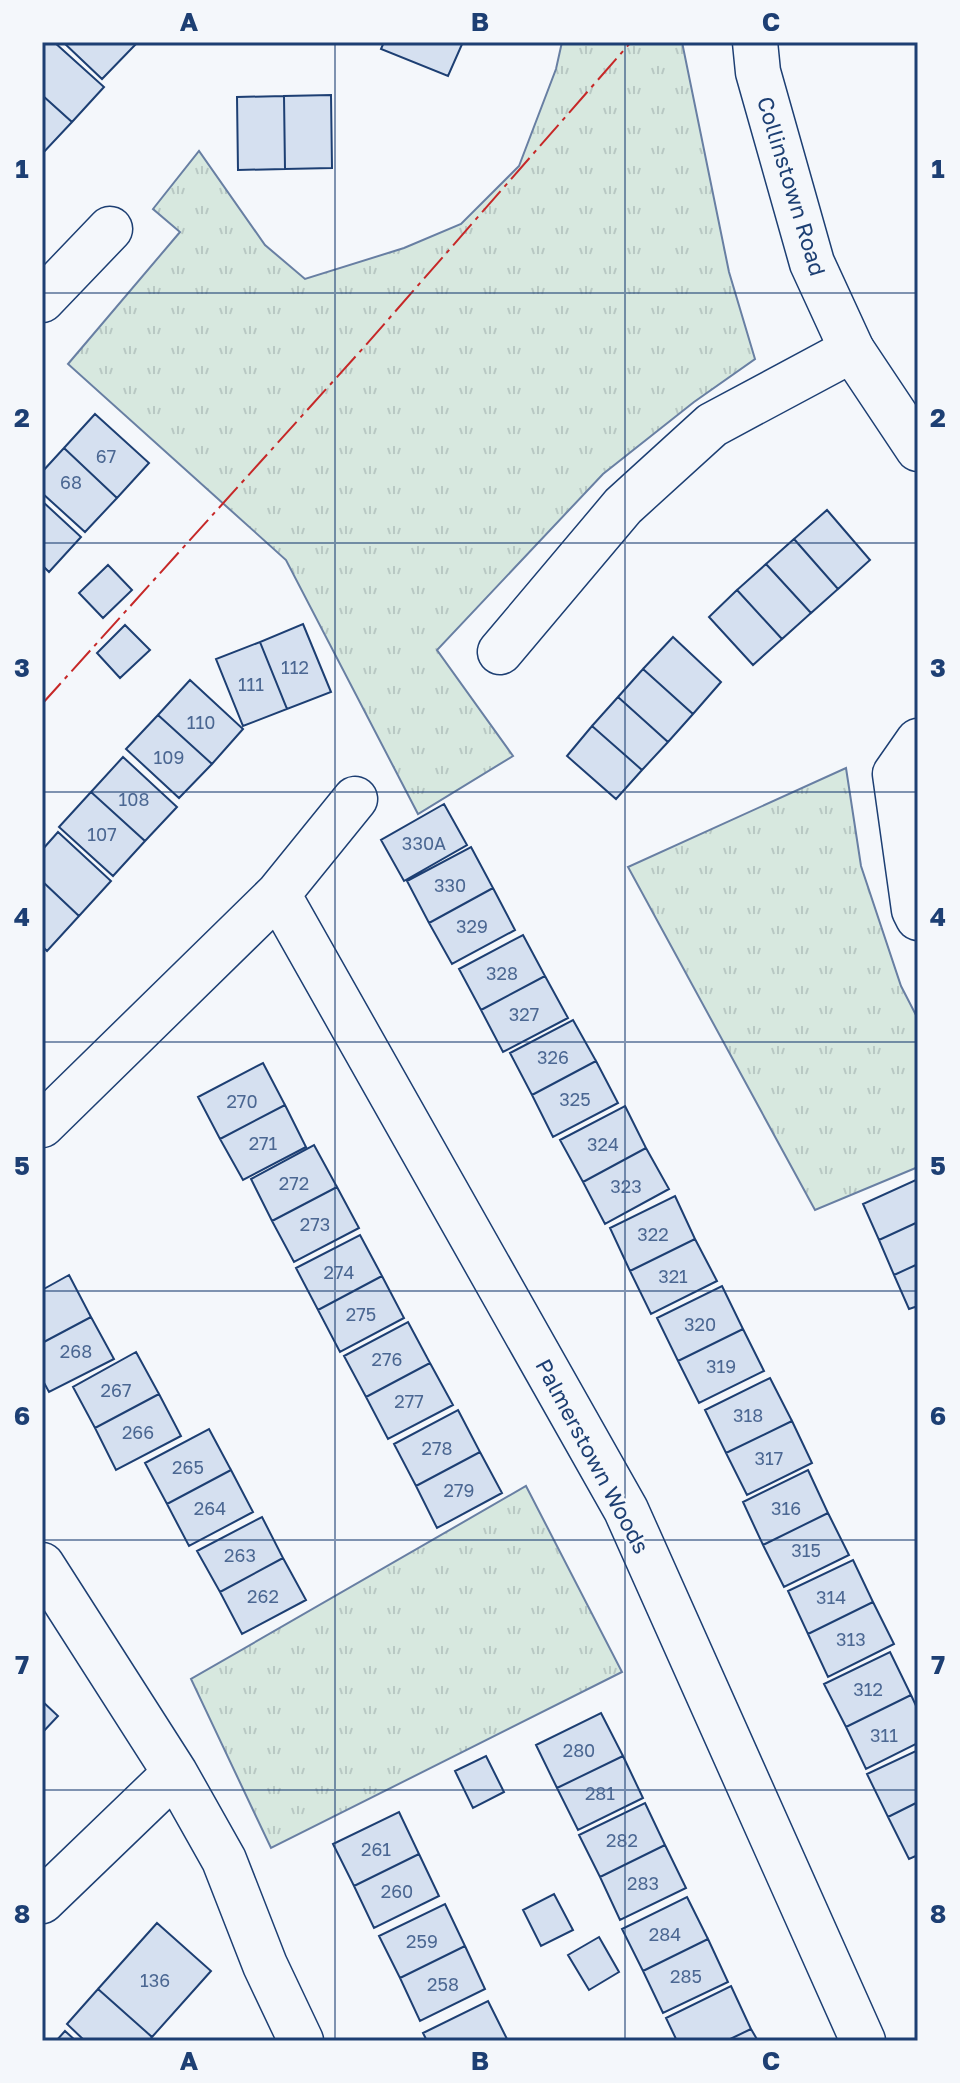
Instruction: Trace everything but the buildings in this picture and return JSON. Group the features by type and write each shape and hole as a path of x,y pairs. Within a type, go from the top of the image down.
{"street":[{"name":"Collinstown Road","path":"755,42 758,72 812,263 852,350 918,449"},
{"path":"42,300 110,229"},
{"path":"500,652 623,506 712,425 852,350"},
{"path":"918,741 895,774 914,910 918,918"},
{"path":"42,1125 278,894 355,799"},
{"name":"Palmerstown Woods","path":"278,894 626,1510 863,2041"},
{"path":"42,1565 175,1773 224,1860 265,1965 301,2041"},
{"path":"42,1901 175,1773"}],"green space":[{"path":"562,42 682,42 729,272 755,359 694,402 603,474 437,650 513,756 418,814 286,560 68,364 180,232 153,209 199,151 265,245 305,279 404,248 461,224 519,166 556,69"},
{"path":"846,768 861,866 901,986 918,1019 918,1167 815,1210 628,867"},
{"path":"526,1486 622,1672 271,1848 191,1679"}],"power":[{"path":"42,704 365,346 631,42"}]}
